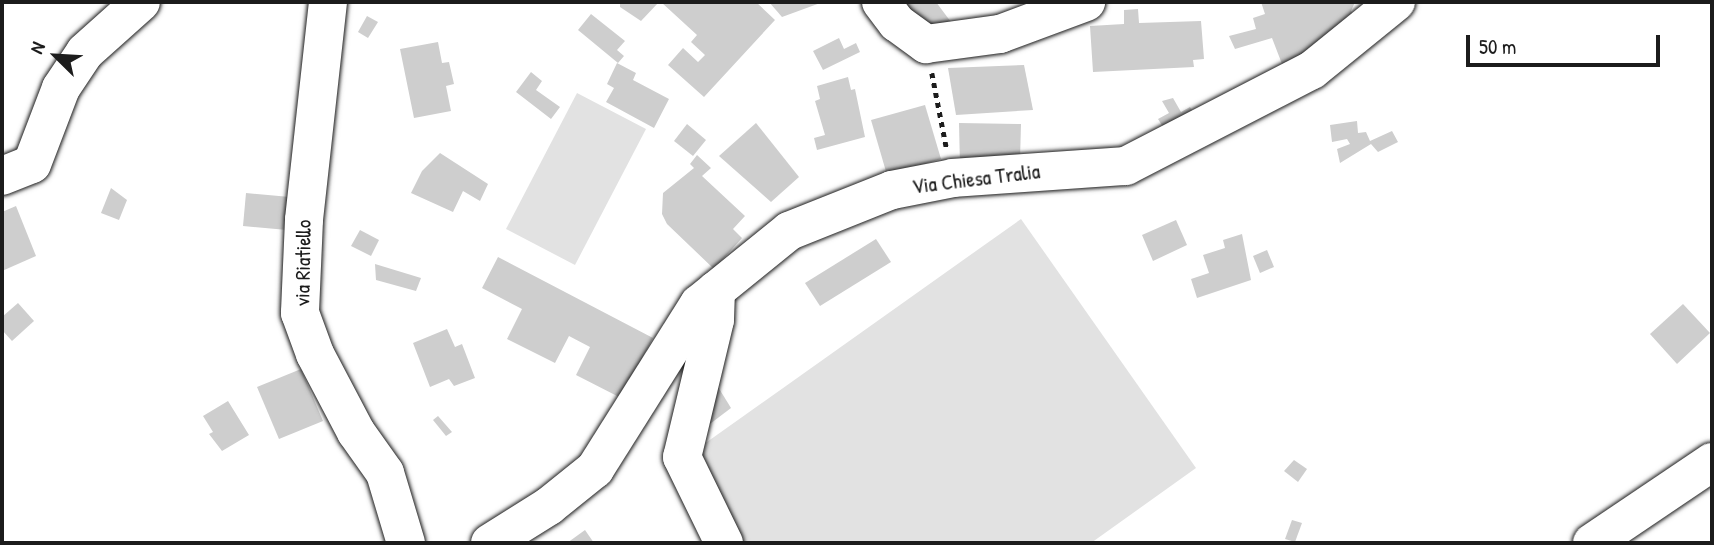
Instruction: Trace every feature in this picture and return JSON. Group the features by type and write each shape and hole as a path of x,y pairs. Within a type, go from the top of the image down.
{"street":[{"path":"2,176 32,164 61,88 85,52 141,2"},
{"name":"via Riatiello","path":"328,2 303,220 300,313 327,376 385,473 406,543"},
{"path":"881,2 897,23 926,44 1000,34 1086,2"},
{"name":"Via Chiesa Tralia","path":"489,543 549,506 595,469 699,304 789,231 892,190 953,178 1126,166 1312,70 1396,2"},
{"path":"716,290 715,320 682,457 724,543"},
{"path":"1592,543 1712,462"}],"path":[{"path":"926,44 953,178"}],"shaded area":[{"path":"577,93 646,129 575,265 506,229"},
{"path":"1021,219 1196,468 1091,543 742,543 683,459"}],"building":[{"path":"620,2 659,2 641,21 620,7"},
{"path":"661,2 756,2 775,20 704,97 668,65 683,48 698,62 705,55 691,42 697,35"},
{"path":"769,2 823,2 782,17"},
{"path":"902,2 936,2 951,22 936,32"},
{"path":"1261,2 1355,2 1351,11 1359,23 1287,77 1272,38 1235,49 1229,36 1256,29 1253,18 1265,14"},
{"path":"1138,9 1139,23 1201,21 1204,59 1193,60 1194,67 1093,72 1090,26 1124,24 1124,10"},
{"path":"591,14 625,41 617,50 624,56 618,63 578,30"},
{"path":"367,16 378,22 368,38 358,32"},
{"path":"839,38 844,49 856,43 860,52 823,70 813,51"},
{"path":"438,42 442,63 449,62 454,84 446,86 451,111 414,118 400,49"},
{"path":"617,63 636,73 633,80 669,99 654,128 606,102 614,88 607,84"},
{"path":"1024,65 1033,110 956,115 948,68"},
{"path":"531,72 542,81 536,90 560,107 551,119 516,92"},
{"path":"848,77 851,90 855,89 865,137 817,150 814,138 825,135 815,101 820,99 817,86"},
{"path":"1173,98 1181,112 1190,107 1199,121 1170,138 1158,119 1169,113 1162,101"},
{"path":"925,105 941,159 887,175 871,120"},
{"path":"1357,121 1358,133 1366,132 1370,141 1392,131 1398,142 1378,152 1371,144 1340,163 1337,149 1350,144 1347,139 1332,142 1330,125"},
{"path":"756,123 799,177 771,202 719,156"},
{"path":"959,123 1021,124 1020,160 960,166"},
{"path":"687,124 706,140 693,156 674,141"},
{"path":"440,153 488,184 480,201 463,191 453,212 411,193 422,171"},
{"path":"697,155 711,168 702,176 745,216 733,229 742,238 714,269 667,224 662,214 663,193 694,168 690,164"},
{"path":"111,188 127,200 119,220 101,213"},
{"path":"246,193 290,197 287,230 243,226"},
{"path":"16,206 36,256 2,271 2,212"},
{"path":"1176,220 1187,245 1153,261 1142,235"},
{"path":"360,230 379,240 371,256 351,246"},
{"path":"1242,234 1251,280 1197,298 1191,279 1209,273 1203,255 1225,248 1223,240"},
{"path":"876,239 891,262 820,306 805,283"},
{"path":"1267,250 1274,267 1260,273 1253,256"},
{"path":"498,257 653,338 621,398 576,375 590,347 569,336 555,363 507,339 522,309 482,288"},
{"path":"375,264 421,278 416,291 376,280"},
{"path":"18,303 34,321 12,341 2,330 2,317"},
{"path":"1683,304 1710,333 1677,364 1650,334"},
{"path":"447,329 455,347 462,344 475,378 454,386 449,379 430,387 413,343"},
{"path":"301,369 323,421 279,439 257,387"},
{"path":"715,382 731,408 698,433"},
{"path":"228,401 249,435 222,451 209,434 213,432 203,416"},
{"path":"438,416 452,432 446,436 433,420"},
{"path":"1294,460 1307,469 1298,482 1284,471"},
{"path":"1292,520 1302,523 1295,542 1285,539"},
{"path":"585,530 594,543 567,543"}]}
